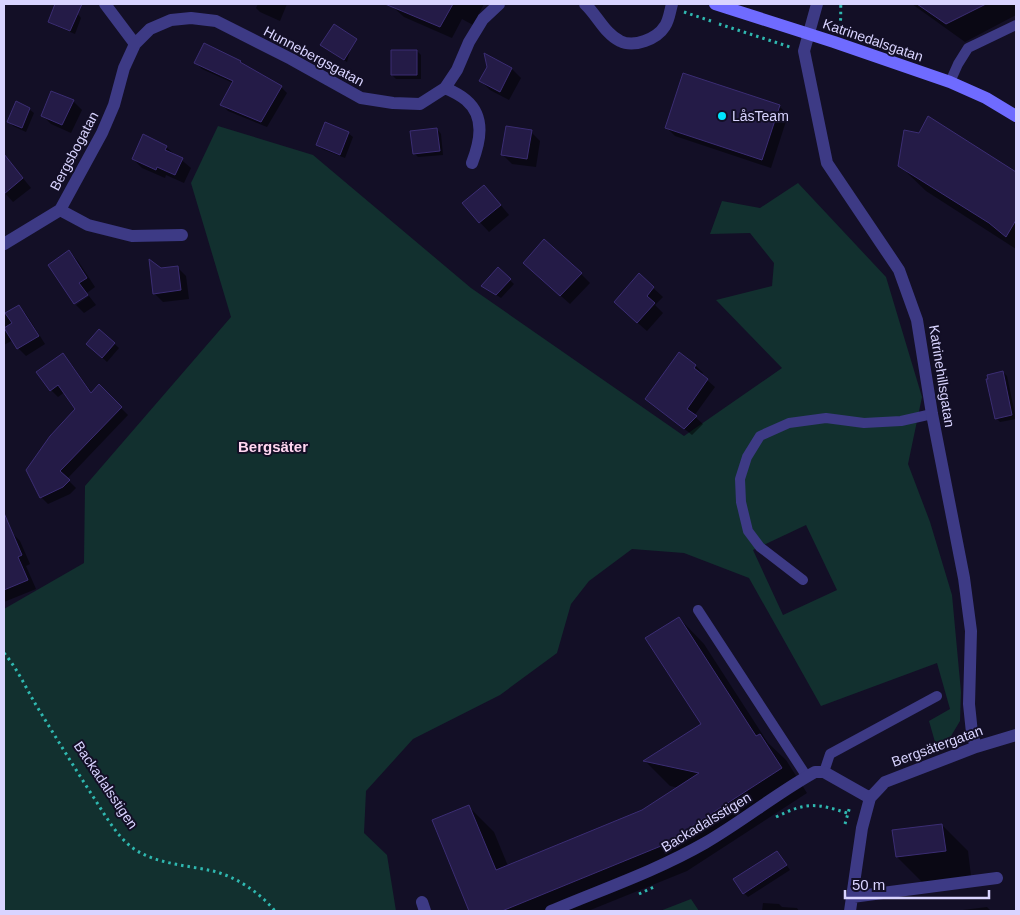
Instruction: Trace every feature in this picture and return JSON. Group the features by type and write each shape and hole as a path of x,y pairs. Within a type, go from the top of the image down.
{"street":[{"path":"105,4 135,44"},
{"name":"Hunnebergsgatan","path":"135,44 150,29 171,20 191,18 216,21 291,59 360,98 393,103 420,104 445,88 457,70 469,42 483,19 500,4"},
{"path":"585,4 593,11 605,29 620,41 638,43 656,37 666,26 672,4"},
{"name":"Katrinedalsgatan","path":"715,4 950,82 986,98 1016,116"},
{"name":"Katrinehillsgatan","path":"818,4 804,51 826,163 899,270 917,320 932,414 964,578 971,631 969,704 972,733 976,747"},
{"name":"Bergsbogatan","path":"4,244 60,210 102,133 114,105 124,68 135,44"},
{"path":"445,88 466,99 476,111 480,128 478,148 472,163"},
{"path":"60,210 88,225 132,236 182,235"},
{"name":"Bergsätergatan","path":"870,798 885,782 976,747 1016,735"},
{"name":"Backadalsstigen","path":"551,911 639,876 683,855 707,842 815,772 824,772"},
{"path":"824,772 870,798 862,828 850,911"},
{"path":"852,897 997,878"}],"lane":[{"path":"950,82 968,48 1016,25"},
{"path":"803,580 760,548 748,531 741,502 740,478 747,457 760,436 788,423 826,418 873,423 901,421 932,414"},
{"path":"698,610 807,777"},
{"path":"824,772 830,754 937,696"}],"path":[{"name":"Backadalsstigen","path":"4,653 116,831 130,845 143,855 215,871 232,878 250,888 267,901 276,911"}],"green space":[{"path":"218,126 313,155 471,288 684,436 782,368 716,300 772,286 774,263 750,233 710,234 722,201 760,208 798,183 886,277 922,397 908,464 930,522 952,595 961,692 960,721 951,736 935,742 929,721 950,709 937,663 821,706 749,578 684,553 632,549 589,581 571,604 557,653 500,695 413,739 366,791 364,833 387,855 396,911 4,911 4,609 84,563 85,486 231,317 191,183","holes":["806,525 837,590 783,615 753,550"]},
{"path":"691,899 699,911 660,911"}],"building":[{"path":"55,4 82,4 70,31 48,22"},
{"path":"385,4 453,4 440,27"},
{"path":"917,4 986,4 946,24"},
{"path":"334,24 357,39 344,60 320,45"},
{"path":"204,43 241,61 282,86 261,122 220,105 233,81 194,63"},
{"path":"391,50 417,50 417,75 391,75"},
{"path":"484,53 512,68 500,92 479,81 487,67"},
{"name":"LåsTeam","path":"683,73 780,105 762,160 665,128"},
{"path":"51,91 74,100 62,125 41,116"},
{"path":"16,101 30,108 22,128 7,122"},
{"path":"928,116 1016,172 1016,220 1006,237 989,223 898,166 904,130 919,133"},
{"path":"325,122 349,132 340,155 316,145"},
{"path":"506,126 532,130 527,159 501,155"},
{"path":"437,128 440,151 413,154 410,131"},
{"path":"143,134 167,146 165,150 183,158 175,175 157,167 156,170 132,159"},
{"path":"4,154 23,178 4,194"},
{"path":"484,185 501,205 479,223 462,203"},
{"path":"544,239 582,273 560,296 523,263"},
{"path":"69,250 87,278 79,283 88,295 74,304 48,265"},
{"path":"149,259 161,268 178,266 181,290 153,294"},
{"path":"498,267 511,279 496,295 481,286"},
{"path":"639,273 654,287 647,296 655,303 637,323 614,302"},
{"path":"19,305 39,336 17,349 4,328 12,323 5,313"},
{"path":"99,329 115,343 102,358 86,344"},
{"path":"679,352 696,365 694,368 708,379 687,409 697,416 684,429 645,399"},
{"path":"63,353 91,393 99,384 122,407 60,471 70,480 63,487 40,498 26,470 50,436 75,409 58,385 50,391 36,372"},
{"path":"1003,371 1012,415 995,419 986,379 988,379 987,375"},
{"path":"4,513 22,555 18,557 28,580 4,590"},
{"path":"679,617 756,736 760,734 782,768 661,846 502,911 469,911 432,820 469,805 496,870 642,810 699,773 643,761 701,724 645,638"},
{"path":"942,824 946,851 896,857 892,830"},
{"path":"777,851 787,865 743,894 733,879"}],"place":[{"name":"LåsTeam","path":"722,116"}],"district":[{"name":"Bergsäter","path":"273,446"}]}
